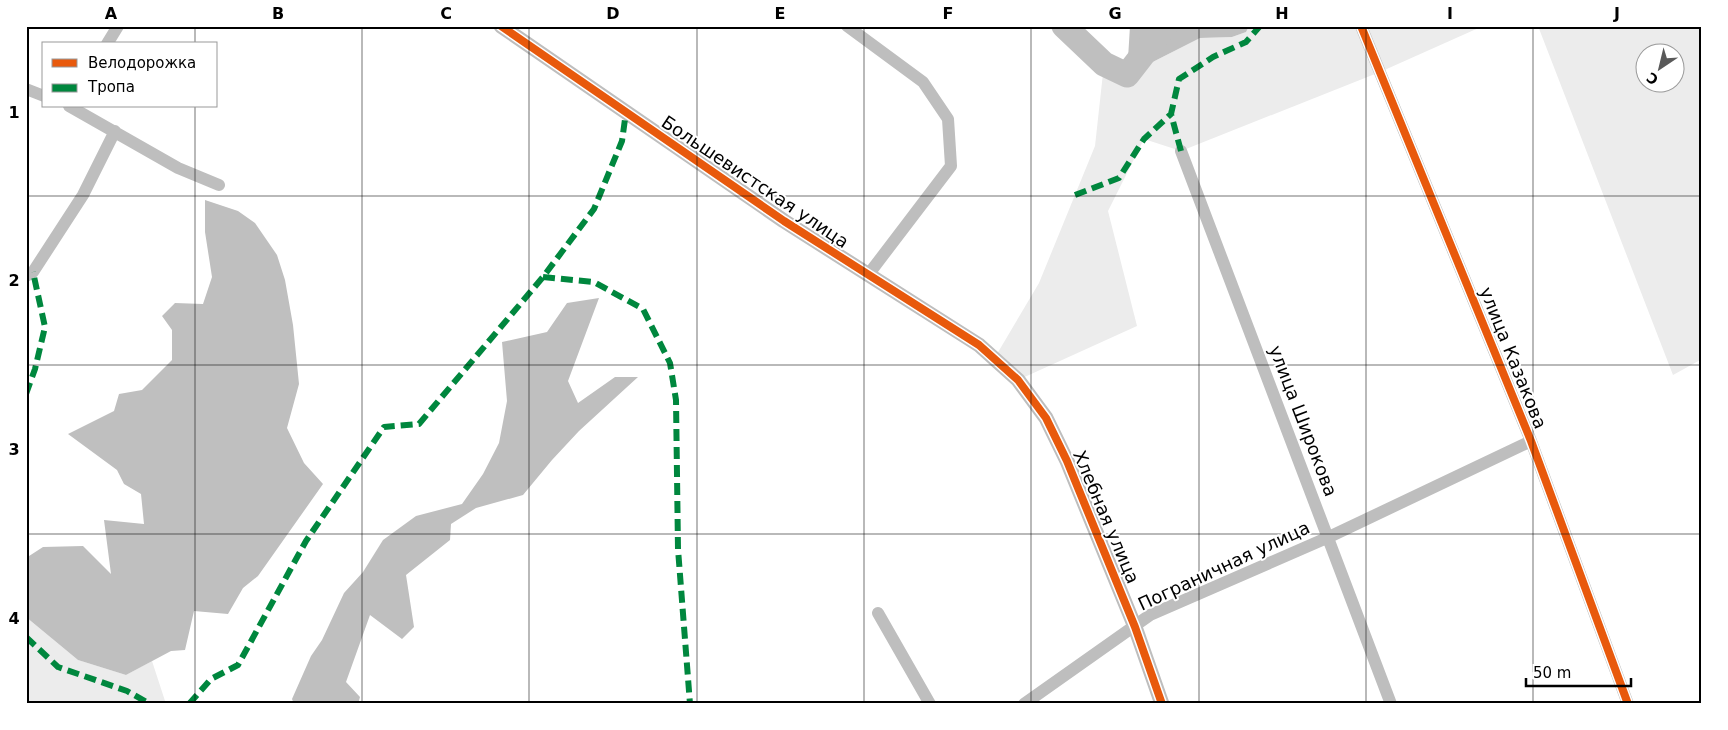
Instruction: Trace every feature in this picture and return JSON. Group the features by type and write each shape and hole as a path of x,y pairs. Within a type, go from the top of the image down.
{"street":[{"path":"108,42 118,26"},
{"name":"Большевистская улица","path":"501,26 784,221 979,345 994,359"},
{"path":"847,26 923,82 948,119 951,166 868,275"},
{"name":"улица Казакова","path":"1361,26 1531,441 1628,704"},
{"path":"26,89 42,95"},
{"path":"78,108 178,168 219,185"},
{"path":"26,276 33,272 83,195 115,131"},
{"name":"улица Широкова","path":"1181,151 1391,704"},
{"name":"Хлебная улица","path":"994,359 1018,380 1046,418 1068,461 1135,627 1162,704"},
{"name":"Пограничная улица","path":"1024,704 1150,615 1329,537 1531,441"},
{"path":"878,613 930,704"}],"shaded area":[{"path":"1130,26 1249,26 1246,32 1232,37 1200,38 1127,75"},
{"path":"1249,26 1483,26 1380,72 1181,151 1144,139 1108,211 1137,326 1018,380 994,359 1039,283 1095,146 1104,64 1127,75 1200,38 1232,37 1246,32"},
{"path":"1538,26 1702,26 1702,359 1673,375"},
{"path":"205,200 238,211 255,223 277,255 285,280 293,325 299,384 287,428 304,463 323,484 258,576 243,588 228,614 194,611 185,650 171,651 126,675 78,660 26,617 26,558 43,547 83,546 111,574 104,520 144,524 141,494 124,484 117,470 68,434 114,411 119,394 142,390 172,360 172,330 162,316 175,303 203,304 212,277 205,232"},
{"path":"599,298 568,381 578,403 615,377 638,377 579,431 523,495 476,508 451,524 450,540 406,575 414,627 402,639 370,615 346,682 360,697 358,704 294,704 292,699 311,656 322,640 344,593 363,572 383,540 416,516 462,504 483,474 499,443 507,401 502,342 547,332 567,303"},
{"path":"26,617 78,660 126,675 152,661 166,704 26,704"}],"waterway":[{"path":"1064,26 1104,64 1127,75 1165,26"}],"marked path":[{"path":"1181,151 1171,114 1179,79 1213,57 1246,42 1260,26"},
{"path":"189,704 211,679 238,665 306,541 384,427 419,424 543,277 594,209 622,141 626,112"},
{"path":"1075,195 1119,178 1144,139 1171,114"},
{"path":"26,394 35,369 45,327 33,272"},
{"path":"543,277 594,282 643,309 670,363 676,400 678,549 690,704"},
{"path":"26,637 58,667 127,691 150,704"}],"cycle path":[{"path":"501,26 784,221 979,345 1018,380 1046,418 1067,461 1135,627 1162,704"},
{"path":"1361,26 1531,441 1628,704"}]}
